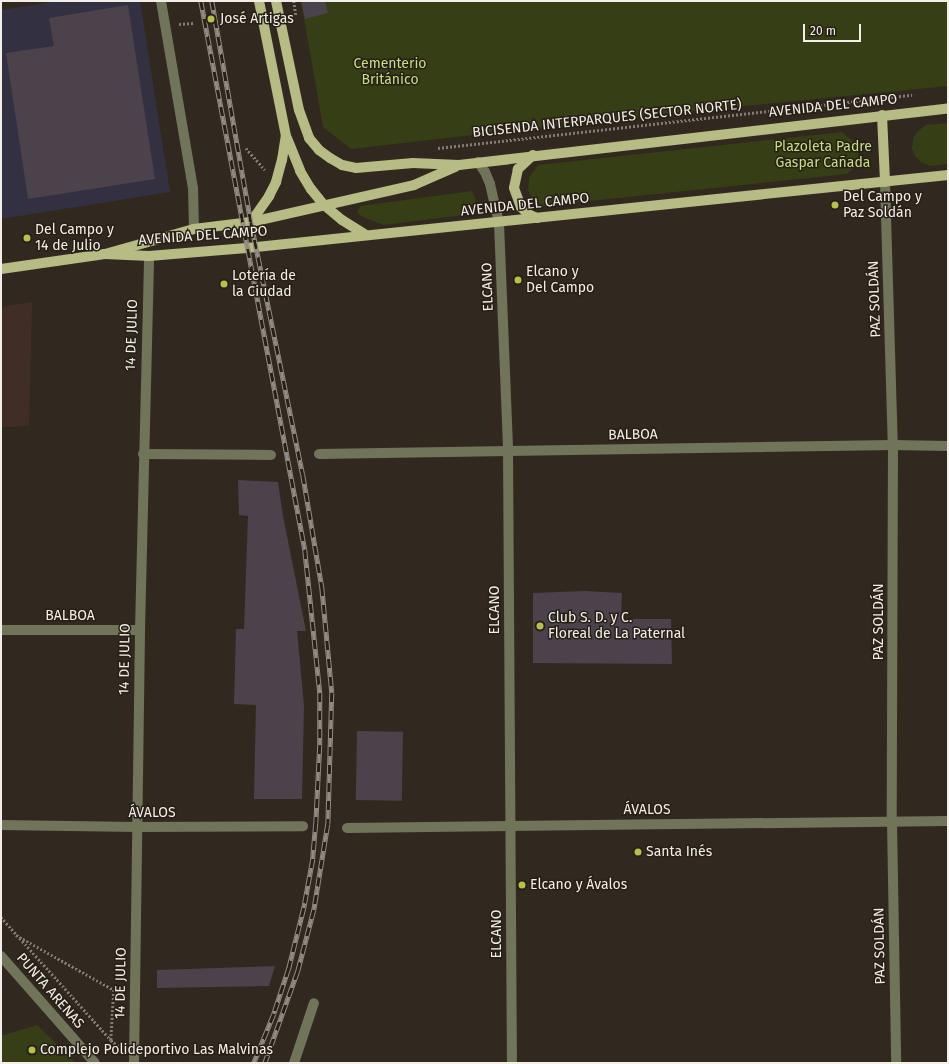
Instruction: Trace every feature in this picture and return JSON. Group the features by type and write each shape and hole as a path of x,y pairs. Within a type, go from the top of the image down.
{"main road":[{"path":"259,1 286,136 300,171 324,204 342,220 364,234"},
{"name":"AVENIDA DEL CAMPO","path":"276,1 299,110 309,138 319,150 330,158 342,165 356,168 413,163 459,165 533,155 948,108"},
{"path":"882,115 885,182"},
{"path":"251,222 269,196 276,182 286,136"},
{"path":"533,155 518,169 514,188 521,207 528,214 537,218"},
{"name":"AVENIDA DEL CAMPO","path":"1,269 105,254 194,228 251,222 324,204 414,185 459,165"},
{"name":"AVENIDA DEL CAMPO","path":"105,254 149,256 252,247 364,234 500,223 948,175"}],"street":[{"path":"161,1 193,188 194,228"},
{"name":"ELCANO","path":"478,162 490,184 500,223 508,451 512,1063"},
{"name":"PAZ SOLDÁN","path":"885,182 893,445 892,822 896,1063"},
{"name":"14 DE JULIO","path":"134,1061 143,454 149,256"},
{"name":"BALBOA","path":"319,454 893,445 948,446"},
{"path":"143,454 271,455"},
{"name":"BALBOA","path":"1,630 140,630"},
{"name":"ÁVALOS","path":"347,828 948,821"},
{"name":"ÁVALOS","path":"1,825 138,827 303,826"},
{"name":"PUNTA ARENAS","path":"1,956 95,1063"},
{"path":"294,1063 314,1003"}],"path":[{"name":"BICISENDA INTERPARQUES (SECTOR NORTE)","path":"434,148 912,95"},
{"path":"246,148 276,182"},
{"path":"1,917 111,1040 134,1061"},
{"path":"16,935 114,990 111,1040"}],"shaded area":[{"path":"59,1 140,1 170,192 1,219 1,10"},
{"path":"32,302 29,426 1,427 1,307"}],"green space":[{"name":"Cementerio Británico","path":"301,1 948,1 948,86 620,118 351,149 323,127"},
{"name":"Plazoleta Padre Gaspar Cañada","path":"948,123 948,164 930,166 921,162 915,156 912,149 913,138 918,131 926,125"},
{"name":"Plazoleta Padre Gaspar Cañada","path":"842,132 856,144 859,157 856,166 847,174 542,206 532,198 528,190 529,177 538,165"},
{"path":"472,191 476,200 464,215 384,225 365,218 357,213 360,206"},
{"name":"Complejo Polideportivo Las Malvinas","path":"37,1025 76,1063 1,1063 1,1036"}],"building":[{"path":"301,1 325,1 328,13 305,19"},
{"path":"128,5 155,179 28,199 6,53 54,46 49,18"},
{"path":"238,480 278,482 283,516 306,631 297,631 304,706 302,799 254,799 256,705 234,704 236,629 244,629 248,516 239,515"},
{"path":"585,591 622,593 621,619 671,619 672,664 533,663 533,593"},
{"path":"357,731 403,732 402,801 356,800"},
{"path":"275,966 269,986 157,988 157,970"}],"railway":[{"path":"201,1 305,550 320,693 320,745 313,859 304,908 289,968 274,1014 254,1063"},
{"path":"212,1 251,222 303,475 322,587 332,693 328,824 314,910 298,971 265,1063"}],"place":[{"name":"José Artigas","path":"211,19"},
{"name":"Del Campo y Paz Soldán","path":"835,205"},
{"name":"Del Campo y 14 de Julio","path":"27,238"},
{"name":"Elcano y Del Campo","path":"518,280"},
{"name":"Lotería de la Ciudad","path":"224,284"},
{"name":"Club S. D. y C. Floreal de La Paternal","path":"540,626"},
{"name":"Santa Inés","path":"638,852"},
{"name":"Elcano y Ávalos","path":"522,885"},
{"name":"Complejo Polideportivo Las Malvinas","path":"32,1050"}]}
